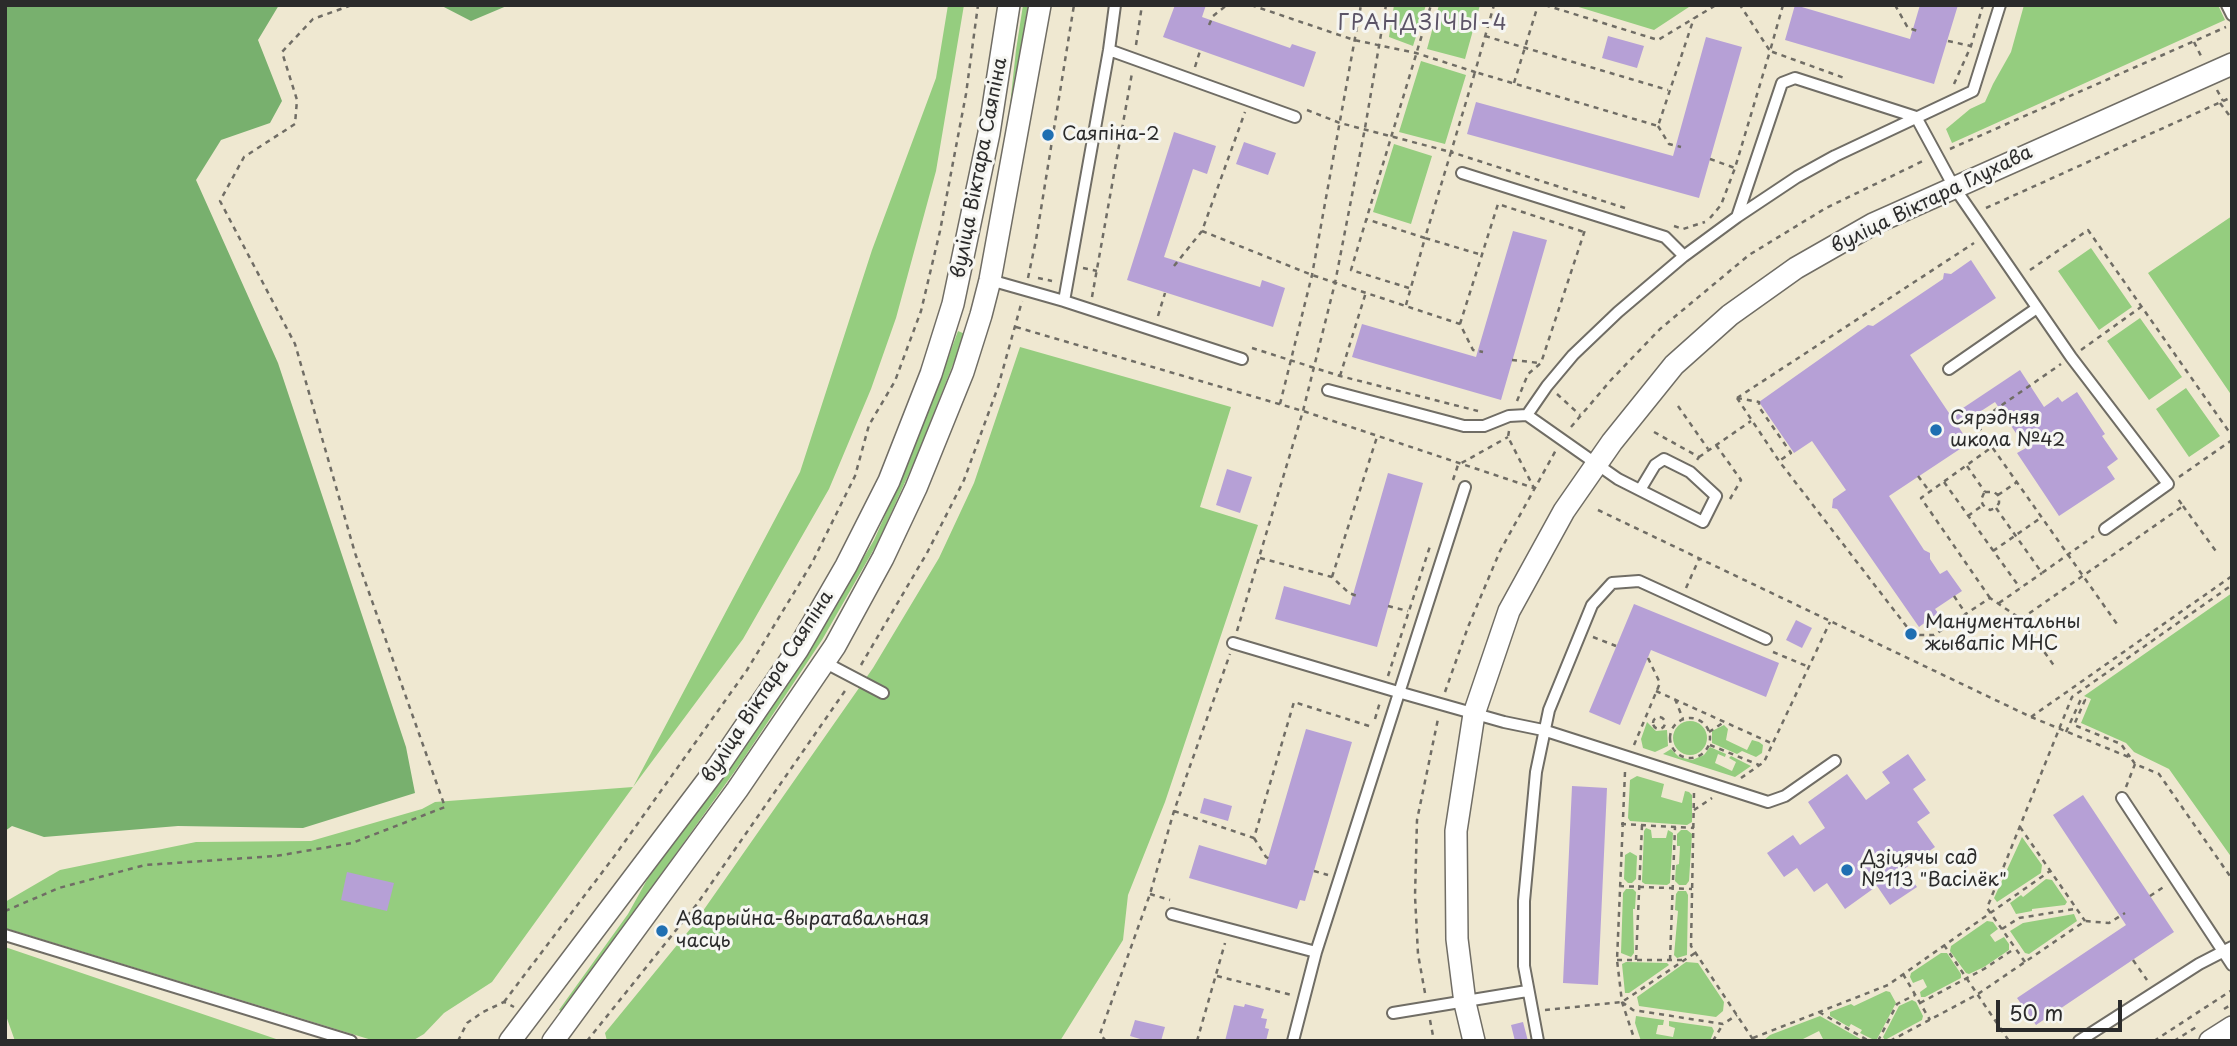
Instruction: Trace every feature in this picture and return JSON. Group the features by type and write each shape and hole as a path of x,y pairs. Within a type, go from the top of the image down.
{"street":[{"name":"вуліца Віктара Саяпіна","path":"510,1041 719,765 798,649 846,566 889,481 931,374 961,271 989,133 1009,5"},
{"name":"вуліца Віктара Саяпіна","path":"553,1041 737,790 824,662 883,558 916,488 963,372 990,280 1040,5"},
{"name":"вуліца Віктара Глухава","path":"1474,1041 1465,1003 1457,939 1456,831 1474,714 1509,611 1564,511 1597,462 1674,365 1730,315 1807,261 1873,224 2232,64"},
{"path":"961,271 990,280"},
{"path":"2210,1041 2232,1027"}],"lane":[{"path":"1064,301 1110,50 1115,5"},
{"path":"1527,415 1573,355 1618,312 1684,256 1737,217 1797,177 1973,90 2000,5"},
{"path":"2227,5 2232,15"},
{"path":"1110,50 1295,117"},
{"path":"1737,217 1782,83 1795,78 1916,117 1954,187 2017,279 2071,357 2168,484 2105,529"},
{"path":"1462,173 1665,237 1684,256"},
{"path":"990,280 1242,359"},
{"path":"1949,369 2037,308"},
{"path":"1328,390 1464,426 1484,426 1509,410 1527,415 1618,479 1703,522 1716,496 1690,472 1664,459 1655,466 1640,490"},
{"path":"1293,1041 1316,952 1465,487"},
{"path":"1538,1041 1524,966 1524,901 1536,772 1549,710 1592,605 1612,583 1639,581 1766,639"},
{"path":"1233,643 1474,714 1543,730 1768,802 1785,796 1835,761"},
{"path":"824,662 883,693"},
{"path":"2122,798 2228,950 2232,965"},
{"path":"1172,914 1316,952"},
{"path":"5,935 351,1041"},
{"path":"2079,1041 2199,964 2228,950"},
{"path":"1393,1013 1527,991"}],"path":[{"path":"5,911 59,888 145,865 276,856 352,843 445,807 355,552 295,344 220,201 244,157 295,124 297,100 282,52 313,19 352,5"},
{"path":"504,1002 616,854 747,670 812,563 855,476 869,425 895,382 921,311 967,94 978,5"},
{"path":"1092,298 1142,5"},
{"path":"1209,25 1213,16 1227,5"},
{"path":"1251,5 1354,40 1416,53 1658,126 1669,144 1681,147"},
{"path":"1280,404 1312,275 1360,5"},
{"path":"1105,1041 1100,1034 1150,894 1174,811 1233,643 1303,411 1335,283 1386,5"},
{"path":"1409,288 1351,270 1431,5"},
{"path":"1406,305 1494,5"},
{"path":"1514,83 1538,5"},
{"path":"1545,5 1658,40 1716,5"},
{"path":"1740,5 1770,51 1858,83"},
{"path":"1671,225 1684,229 1707,221 1721,205 1735,168 1783,5"},
{"path":"1895,5 1908,28 1918,31"},
{"path":"1944,91 1955,83 1971,46 1983,5"},
{"path":"1658,126 1694,18"},
{"path":"1434,1041 1418,954 1415,896 1417,820 1442,703 1468,626 1500,551 1562,439 1611,380 1660,329 1749,255 1826,208 1936,155 2232,24"},
{"path":"1485,36 1668,90"},
{"path":"1948,41 1971,46"},
{"path":"2194,42 2203,61"},
{"path":"1195,68 1200,51"},
{"path":"2214,84 2232,119"},
{"path":"1980,210 2232,97"},
{"path":"1174,266 1202,231 1250,100"},
{"path":"1451,152 1632,211"},
{"path":"1710,159 1735,168"},
{"path":"1534,488 1508,437 1509,410 1518,400 1528,374 1541,363 1591,215 1594,197"},
{"path":"1483,352 1472,350 1460,324 1498,204 1584,232"},
{"path":"1367,219 1482,255"},
{"path":"2017,279 2088,230 2232,438 2168,484 2218,554"},
{"path":"1202,231 1312,275 1460,324"},
{"path":"1737,398 1987,235"},
{"path":"1340,376 1366,292"},
{"path":"1157,318 1165,293"},
{"path":"2117,624 1976,423 2141,307"},
{"path":"1015,327 1303,411 1458,465 1534,488"},
{"path":"1250,348 1340,376 1480,411"},
{"path":"1512,360 1541,363"},
{"path":"1737,398 1779,461 1907,627 1919,635 1934,635 1990,598"},
{"path":"1737,398 1759,402 1759,407 1791,453 1779,461"},
{"path":"1509,410 1518,400"},
{"path":"1678,406 1709,450"},
{"path":"1690,472 1699,457 1752,420"},
{"path":"1654,432 1699,457"},
{"path":"1332,577 1377,436"},
{"path":"1458,465 1508,437"},
{"path":"1992,447 1921,498 1990,598 2021,619 2055,667"},
{"path":"1966,466 1985,492"},
{"path":"1918,477 1930,492"},
{"path":"1944,482 2020,588"},
{"path":"1998,495 2017,482"},
{"path":"1985,492 1991,491 1998,495"},
{"path":"1985,492 1982,497 1983,505 1990,510 1996,508 1999,503 1998,495"},
{"path":"1968,516 1983,505"},
{"path":"2021,619 2183,506"},
{"path":"1996,508 2042,573"},
{"path":"1598,510 2031,717 2131,758"},
{"path":"1993,551 2042,517"},
{"path":"1999,603 2105,529"},
{"path":"1260,558 1332,577 1349,593 1357,596"},
{"path":"1681,600 1699,559"},
{"path":"2031,717 2232,576"},
{"path":"2025,962 1987,908 2072,696 2231,586 2225,581"},
{"path":"1954,596 1966,614"},
{"path":"2191,605 2195,611"},
{"path":"1254,838 1294,702 1372,727 1408,611 1388,606"},
{"path":"1737,781 1763,762 1830,622"},
{"path":"2155,630 2160,636"},
{"path":"1589,635 1616,646"},
{"path":"2122,653 2126,659"},
{"path":"1633,748 1660,683 1648,658"},
{"path":"1656,691 1772,743"},
{"path":"2068,691 2072,696"},
{"path":"1675,699 1683,719"},
{"path":"2066,732 2081,699 2085,701 2074,725 2121,744 2135,764 2159,774 2232,879"},
{"path":"1646,718 1654,721"},
{"path":"1654,721 1656,718 1662,718 1664,726"},
{"path":"1683,719 1699,720 1709,732 1709,744 1704,752 1694,757 1683,757 1672,747 1672,729 1683,719"},
{"path":"1654,721 1653,725 1657,729 1664,726 1672,729"},
{"path":"1709,732 1725,722"},
{"path":"1709,744 1759,765"},
{"path":"1665,751 1672,747"},
{"path":"1625,769 1616,960 1622,1002 1635,1041"},
{"path":"1694,790 1691,946 1754,1040 1888,985 2050,871"},
{"path":"1694,810 1715,796"},
{"path":"1174,811 1254,838 1266,857 1272,860"},
{"path":"1621,824 1695,828"},
{"path":"1636,960 1642,825"},
{"path":"1670,960 1675,827"},
{"path":"2020,827 2085,922"},
{"path":"1314,872 1329,876"},
{"path":"2150,896 2165,885"},
{"path":"1619,886 1693,889"},
{"path":"1150,894 1176,901"},
{"path":"2002,929 2019,918 2076,909"},
{"path":"1890,1041 1978,994 2085,922 2109,923 2125,913"},
{"path":"1197,1041 1229,930"},
{"path":"1944,945 2009,1041"},
{"path":"1920,1003 2015,948"},
{"path":"1531,1011 1622,1002 1696,953"},
{"path":"1616,960 1684,960"},
{"path":"2133,960 2148,982"},
{"path":"1903,974 1930,1020"},
{"path":"1216,976 1295,996"},
{"path":"2154,1041 2232,990"},
{"path":"1878,1041 1897,1004 1915,995"},
{"path":"1622,1002 1633,1010 1723,1024"},
{"path":"1819,1012 1869,1041"},
{"path":"1713,1041 1723,1024 1737,1015"},
{"path":"458,1041 467,1023"}],"green space":[{"path":"5,5 279,5 258,40 282,101 270,123 221,140 196,180 278,363 406,747 415,793 303,828 178,826 44,837 12,826 5,831"},
{"path":"440,5 509,5 471,21"},
{"path":"948,5 964,5 936,171 896,318 871,389 829,489 743,639 633,787 800,472 872,250 936,78"},
{"path":"1023,5 1028,5 1006,142 1016,50"},
{"path":"1394,5 1426,5 1413,46 1389,37"},
{"path":"1439,5 1480,5 1465,59 1427,49"},
{"path":"1572,5 1692,5 1654,30"},
{"path":"2024,5 2218,5 2225,20 1952,143 1946,129 1970,109 1985,102 2011,52"},
{"path":"1421,61 1466,75 1445,144 1399,132"},
{"path":"1394,144 1432,156 1411,224 1373,212"},
{"path":"2232,216 2232,396 2148,273"},
{"path":"2091,248 2132,307 2099,330 2058,271"},
{"path":"2140,318 2182,377 2149,400 2107,341"},
{"path":"958,331 965,334 916,458 878,542 822,640 742,761 630,918 561,1011 559,1010 628,914 648,878 737,759 817,637 874,540 911,457"},
{"path":"1020,347 1231,407 1200,507 1258,525 1165,802 1128,895 1123,940 1060,1041 607,1041 605,1033 691,928 873,668 939,558 974,483"},
{"path":"2186,388 2220,436 2189,457 2156,409"},
{"path":"2232,593 2232,858 2169,769 2134,752 2126,743 2081,723 2091,699 2084,696"},
{"path":"1690,721 1702,726 1707,738 1702,750 1690,755 1678,750 1673,738 1678,726"},
{"path":"1647,722 1656,731 1667,730 1668,746 1655,752 1643,748 1641,739"},
{"path":"1724,725 1728,729 1726,740 1747,750 1752,740 1759,742 1763,745 1762,753 1756,757 1742,751 1737,754 1712,743 1712,731"},
{"path":"1710,747 1726,754 1725,757 1718,754 1715,763 1732,771 1736,762 1729,758 1731,756 1751,766 1735,777 1663,754 1671,749 1679,757 1692,760 1704,755"},
{"path":"1637,776 1664,784 1661,797 1682,803 1685,791 1689,792 1692,795 1692,822 1687,825 1630,821 1630,780"},
{"path":"633,787 492,982 444,1013 424,1034 412,1041 375,1041 5,928 5,902 60,870 196,842 311,841 422,809 435,802"},
{"path":"1646,828 1651,830 1652,838 1666,838 1668,830 1673,833 1670,883 1667,885 1642,882"},
{"path":"1681,830 1692,834 1689,881 1686,885 1679,885 1675,881 1680,846 1677,846 1677,834"},
{"path":"2022,837 2042,865 2041,873 1997,902 1994,898"},
{"path":"1630,852 1637,856 1636,879 1628,883 1624,879 1625,855"},
{"path":"2046,879 2052,880 2067,902 2065,905 2016,914 2010,903 2021,895 2023,897"},
{"path":"1626,889 1636,892 1633,909 1634,953 1631,957 1621,953 1623,893"},
{"path":"1678,891 1686,891 1688,895 1687,955 1677,958 1674,955"},
{"path":"2074,914 2077,921 2029,954 2025,953 2010,931 2023,923"},
{"path":"1987,921 1993,922 1998,929 1990,935 1995,942 2004,937 2009,944 2009,950 1984,967 1966,973 1950,951 1951,946"},
{"path":"5,947 282,1041 15,1041 5,1013"},
{"path":"1941,953 1947,953 1961,978 1921,997 1920,992 1927,987 1923,979 1913,983 1911,973"},
{"path":"1686,962 1698,963 1724,1002 1723,1011 1716,1017 1639,1006 1637,997"},
{"path":"1622,964 1669,965 1629,993 1625,993"},
{"path":"1886,991 1890,992 1896,1003 1876,1041 1860,1033 1862,1030 1851,1024 1849,1027 1830,1016 1830,1012 1851,1004 1854,1006"},
{"path":"1912,1000 1916,1002 1923,1016 1922,1020 1885,1040 1883,1037 1899,1006"},
{"path":"1636,1016 1664,1020 1663,1025 1658,1025 1656,1034 1673,1037 1675,1028 1669,1026 1669,1021 1712,1027 1714,1031 1710,1041 1641,1041 1635,1023"},
{"path":"1820,1016 1864,1041 1824,1041 1819,1031 1799,1041 1763,1041 1770,1035"}],"building":[{"path":"1175,5 1206,5 1202,17 1290,48 1292,44 1316,52 1304,87 1163,37"},
{"path":"1795,5 1910,39 1920,5 1958,5 1934,84 1785,40"},
{"path":"1608,36 1644,46 1637,68 1602,58"},
{"path":"1706,37 1742,47 1699,198 1467,134 1476,102 1673,156"},
{"path":"1174,132 1216,146 1207,174 1193,169 1164,257 1260,287 1262,280 1285,288 1273,327 1127,280"},
{"path":"1244,142 1276,153 1268,175 1236,164"},
{"path":"1513,231 1547,240 1501,400 1352,357 1362,324 1476,357"},
{"path":"1971,260 1996,298 1910,355 1951,416 2020,370 2044,407 2058,397 2062,402 2077,392 2118,459 2107,467 2115,479 2059,516 2017,453 2026,448 1995,402 1958,426 1969,443 1889,496 1924,550 1930,553 1930,559 1940,574 1947,570 1962,591 1935,609 1938,613 1919,627 1837,509 1832,508 1833,499 1846,490 1812,441 1794,453 1759,402 1868,325 1873,326 1943,279 1944,273 1951,274"},
{"path":"1227,469 1252,477 1240,513 1216,505"},
{"path":"1388,473 1423,483 1377,647 1275,619 1284,586 1350,605"},
{"path":"1634,604 1779,663 1766,697 1651,650 1620,725 1589,712"},
{"path":"1796,620 1812,628 1802,648 1786,640"},
{"path":"1306,729 1352,742 1305,901 1300,900 1297,909 1189,878 1199,845 1266,865"},
{"path":"1908,754 1926,780 1913,789 1930,813 1917,822 1935,847 1904,869 1917,887 1890,905 1877,886 1845,909 1827,883 1814,892 1797,868 1784,877 1767,853 1793,835 1800,845 1825,828 1808,802 1847,774 1866,800 1890,783 1882,772"},
{"path":"1572,786 1607,788 1598,985 1563,983"},
{"path":"2083,795 2174,932 2036,1025 2017,998 2126,925 2053,815"},
{"path":"1204,798 1232,806 1228,821 1200,813"},
{"path":"347,872 394,883 387,911 341,900"},
{"path":"1245,1004 1264,1009 1261,1018 1267,1019 1265,1028 1269,1029 1266,1041 1225,1041 1234,1005 1244,1007"},
{"path":"1135,1020 1165,1027 1161,1041 1147,1041 1130,1036"},
{"path":"1523,1022 1528,1041 1515,1041 1511,1025"}],"place":[{"name":"Саяпіна-2","path":"1048,135"},
{"name":"Сярэдняя школа №42","path":"1936,430"},
{"name":"Манументальны жывапіс МНС","path":"1911,634"},
{"name":"Дзіцячы сад №113 \"Васілёк\"","path":"1847,870"},
{"name":"Аварыйна-выратавальная часць","path":"662,931"}],"district":[{"name":"ГРАНДЗІЧЫ-4","path":"1423,24"}]}
